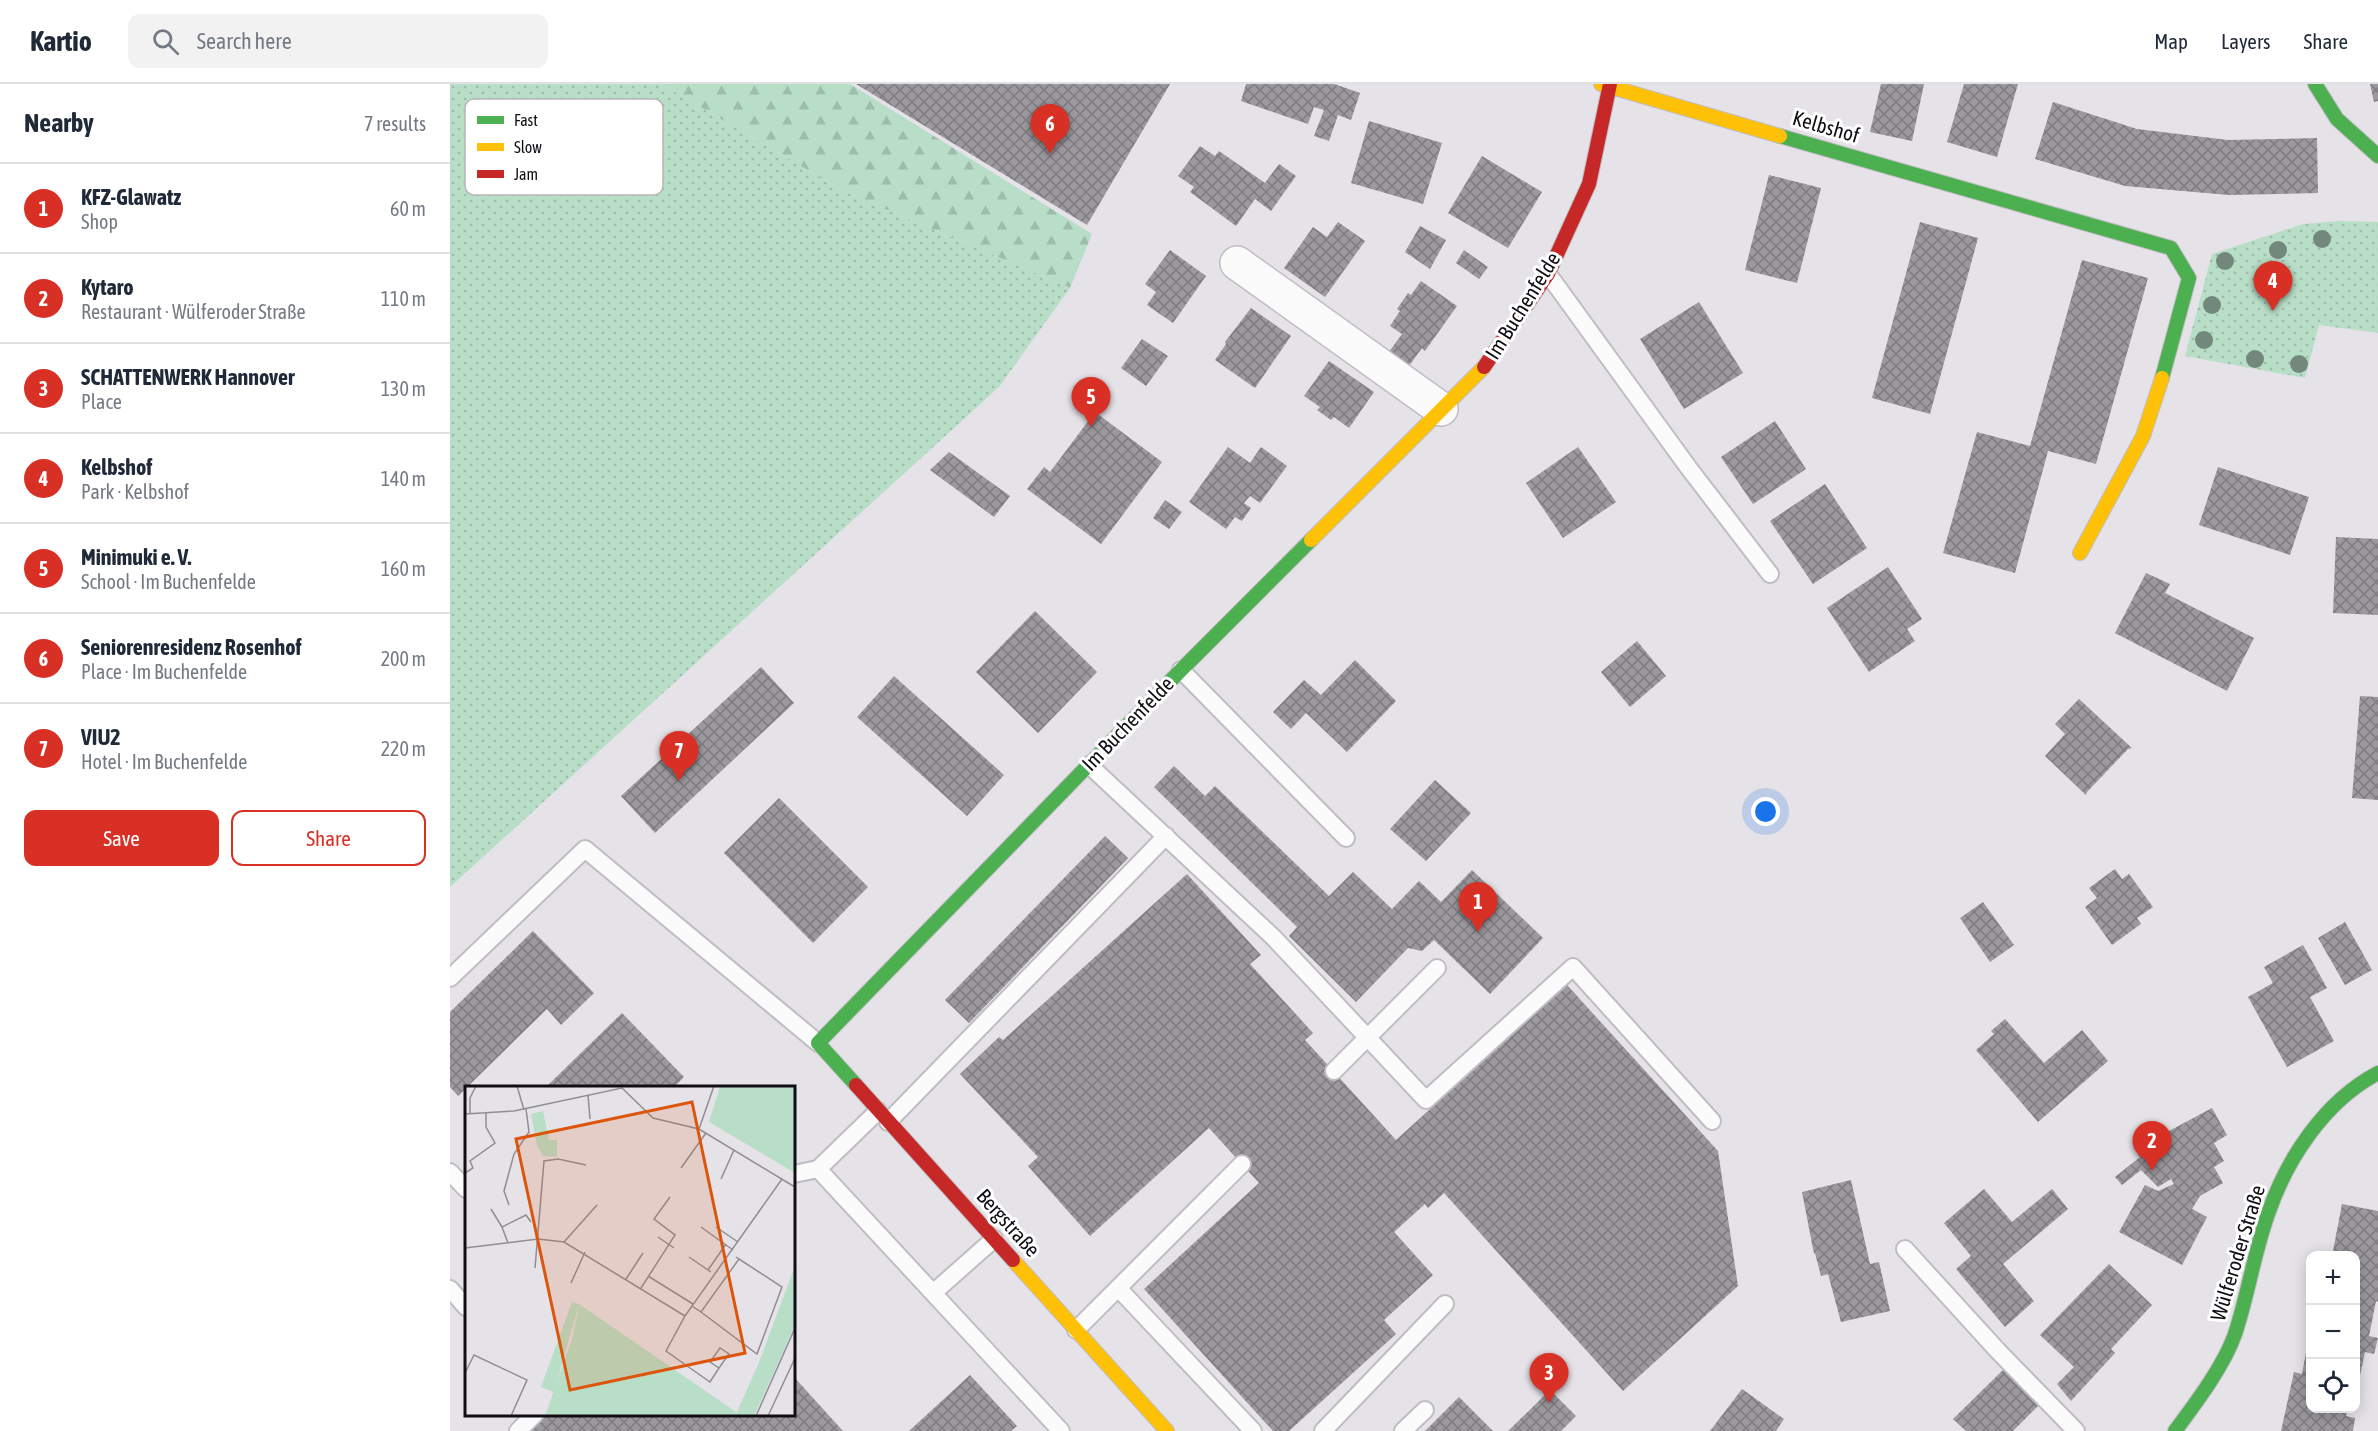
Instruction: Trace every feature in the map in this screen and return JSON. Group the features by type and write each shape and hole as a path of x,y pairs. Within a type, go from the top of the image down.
{"street":[{"path":"2315,84 2337,119 2378,156"},
{"name":"Im Buchenfelde","path":"818,1043 1181,670 1485,366 1548,274 1589,184 1607,85"},
{"name":"Kelbshof","path":"1607,85 2171,248 2188,278 2169,355 2143,436 2080,553"},
{"path":"1237,263 1441,409"},
{"name":"Bergstraße","path":"818,1043 1167,1431"},
{"name":"Wülferoder Straße","path":"2175,1431 2204,1392 2234,1336 2268,1213 2291,1163 2321,1118 2365,1080 2378,1073"}],"lane":[{"path":"1548,274 1681,458 1770,574"},
{"path":"1181,670 1346,838"},
{"path":"1089,765 1274,938 1426,1100 1573,967 1712,1121"},
{"path":"795,1174 818,1169 883,1116 1166,836"},
{"path":"450,978 585,849 818,1043"},
{"path":"1334,1071 1437,968"},
{"path":"1076,1330 1242,1164"},
{"path":"818,1169 1061,1431"},
{"path":"450,1172 465,1188"},
{"path":"933,1293 994,1239"},
{"path":"1905,1249 2076,1431"},
{"path":"1118,1288 1253,1431"},
{"path":"450,1289 465,1306"},
{"path":"1323,1431 1445,1304"},
{"path":"1403,1431 1425,1410"},
{"path":"518,1431 533,1416"}],"green space":[{"path":"450,84 661,84 845,192 1070,288 999,387 450,887"},
{"path":"661,84 850,84 1092,234 1070,288 845,192"},
{"path":"2340,221 2378,222 2378,333 2319,325 2305,378 2185,356 2212,254 2303,224"}],"building":[{"path":"856,84 1170,84 1087,225"},
{"path":"1246,84 1334,84 1360,93 1351,120 1338,115 1329,141 1314,136 1324,110 1314,107 1308,124 1241,101"},
{"path":"1881,84 1924,84 1912,141 1870,132"},
{"path":"1964,84 2018,84 1997,157 1947,142"},
{"path":"2370,84 2378,84 2378,101 2374,102"},
{"path":"2053,102 2137,129 2228,140 2317,138 2318,193 2229,195 2125,186 2035,159"},
{"path":"1369,121 1442,143 1423,204 1351,183"},
{"path":"1200,146 1215,156 1219,151 1265,183 1279,164 1296,176 1271,211 1255,199 1236,226 1190,192 1194,187 1178,176"},
{"path":"1482,156 1542,192 1508,248 1448,213"},
{"path":"1769,175 1821,188 1797,283 1745,270"},
{"path":"1338,222 1365,241 1325,297 1284,268 1313,227 1327,237"},
{"path":"1920,222 1978,238 1930,414 1872,398"},
{"path":"1420,226 1446,240 1430,269 1405,252"},
{"path":"1170,250 1206,276 1173,323 1147,305 1156,292 1145,284"},
{"path":"1464,250 1488,267 1479,279 1456,263"},
{"path":"2082,260 2148,278 2096,464 2048,451 2015,573 1943,553 1977,432 2030,446"},
{"path":"1421,281 1457,306 1425,351 1422,348 1406,370 1386,356 1402,334 1390,326 1400,311 1397,309 1408,293 1411,295"},
{"path":"1699,302 1743,373 1684,409 1640,339"},
{"path":"1251,308 1291,336 1255,388 1215,360 1226,344 1225,342"},
{"path":"1142,339 1168,356 1146,386 1121,368"},
{"path":"1329,361 1374,392 1349,428 1334,417 1331,420 1317,410 1320,407 1304,396"},
{"path":"1095,412 1162,462 1101,544 1027,489 1044,467 1050,472"},
{"path":"1775,421 1806,469 1753,504 1721,457"},
{"path":"1228,447 1250,463 1261,447 1287,466 1260,503 1250,496 1244,503 1251,508 1242,521 1235,517 1226,529 1189,502"},
{"path":"1578,447 1616,502 1563,538 1526,483"},
{"path":"949,452 1010,496 994,517 930,470"},
{"path":"2218,467 2309,497 2290,555 2199,525"},
{"path":"1825,484 1867,548 1813,584 1770,521"},
{"path":"1165,500 1182,512 1169,529 1153,518"},
{"path":"2336,537 2378,539 2378,615 2333,613"},
{"path":"1888,567 1922,619 1907,629 1915,641 1869,672 1827,608"},
{"path":"2146,573 2170,584 2165,593 2254,638 2227,691 2115,633"},
{"path":"1035,611 1097,672 1038,733 976,672"},
{"path":"1637,641 1666,676 1630,707 1601,672"},
{"path":"1355,660 1396,701 1347,752 1306,713 1291,729 1273,712 1304,680 1321,695"},
{"path":"761,667 794,703 655,833 621,796"},
{"path":"894,676 1004,775 967,816 857,717"},
{"path":"2360,696 2378,697 2378,800 2352,798"},
{"path":"2079,699 2132,748 2128,749 2086,795 2045,756 2065,734 2055,724"},
{"path":"1174,766 1205,796 1215,786 1329,896 1353,872 1392,909 1419,881 1441,902 1472,870 1543,938 1490,994 1434,940 1422,951 1408,948 1356,1002 1289,936 1297,927 1154,787"},
{"path":"1435,780 1471,813 1426,861 1390,829"},
{"path":"779,798 868,887 813,943 724,853"},
{"path":"1105,836 1128,858 969,1023 945,1000"},
{"path":"2115,869 2122,879 2129,874 2153,907 2137,918 2141,924 2112,945 2085,907 2097,898 2089,888"},
{"path":"1187,874 1261,955 1250,964 1313,1033 1305,1040 1396,1140 1567,985 1718,1151 1738,1286 1623,1391 1444,1193 1428,1208 1425,1204 1394,1232 1433,1275 1384,1320 1396,1334 1289,1431 1273,1431 1144,1289 1259,1183 1209,1128 1090,1236 1028,1166 1038,1157 960,1074 999,1037 1003,1040"},
{"path":"1983,902 2014,945 1990,962 1960,918"},
{"path":"2345,922 2372,970 2345,985 2318,938"},
{"path":"533,931 594,993 561,1025 547,1009 468,1086 465,1086 465,1089 458,1096 450,1087 450,1012"},
{"path":"2303,945 2327,988 2310,997 2334,1041 2287,1067 2248,997 2273,983 2264,967"},
{"path":"622,1013 684,1077 675,1086 547,1086"},
{"path":"2005,1019 2044,1063 2082,1030 2108,1061 2038,1122 1976,1050 1994,1034 1991,1031"},
{"path":"2212,1108 2227,1135 2214,1143 2224,1161 2214,1167 2223,1183 2200,1196 2192,1209 2207,1217 2182,1265 2119,1232 2145,1185 2158,1191 2174,1184 2171,1179 2158,1187 2141,1170 2122,1185 2115,1177 2140,1157 2138,1155 2169,1131"},
{"path":"1851,1180 1870,1264 1879,1262 1890,1311 1841,1322 1828,1274 1821,1276 1814,1254 1802,1192"},
{"path":"1984,1189 2012,1222 2052,1189 2068,1209 2003,1264 2034,1301 2005,1327 1956,1269 1971,1256 1944,1223"},
{"path":"2342,1204 2378,1211 2378,1302 2376,1301 2369,1336 2378,1338 2374,1354 2365,1352 2360,1376 2360,1251 2333,1251"},
{"path":"2109,1264 2152,1305 2111,1349 2115,1353 2071,1401 2057,1384 2074,1367 2040,1335"},
{"path":"2306,1352 2306,1413 2347,1413 2346,1416 2355,1418 2353,1431 2281,1431 2294,1372 2302,1374"},
{"path":"2005,1368 2039,1405 2013,1431 1966,1431 1953,1419"},
{"path":"970,1375 1017,1426 1011,1431 909,1431"},
{"path":"795,1378 843,1431 527,1431 543,1416 795,1416"},
{"path":"1742,1389 1784,1419 1776,1431 1710,1431"},
{"path":"1550,1390 1576,1416 1561,1431 1508,1431"},
{"path":"1459,1397 1493,1431 1425,1431"}],"traffic: fast":[{"path":"2315,84 2337,119 2378,156"},
{"path":"1780,136 2171,248 2189,278 2162,378"},
{"path":"856,1085 818,1043 1181,670 1311,540"},
{"path":"2175,1431 2208,1384 2230,1346 2240,1319 2263,1229 2276,1193 2297,1152 2310,1133 2341,1099 2378,1073"}],"traffic: slow":[{"path":"1601,84 1780,136"},
{"path":"1311,540 1484,367"},
{"path":"2080,553 2143,436 2162,378"},
{"path":"1013,1260 1167,1431"}],"traffic: jam":[{"path":"1484,367 1548,274 1589,184 1610,84"},
{"path":"856,1085 1013,1260"}],"place":[{"name":"Seniorenresidenz Rosenhof","path":"1050,154"},
{"name":"Kelbshof","path":"2273,311"},
{"name":"Minimuki e. V.","path":"1091,427"},
{"name":"VIU2","path":"679,781"},
{"name":"KFZ-Glawatz","path":"1478,932"},
{"name":"Kytaro","path":"2152,1171"},
{"name":"SCHATTENWERK Hannover","path":"1549,1403"}]}
